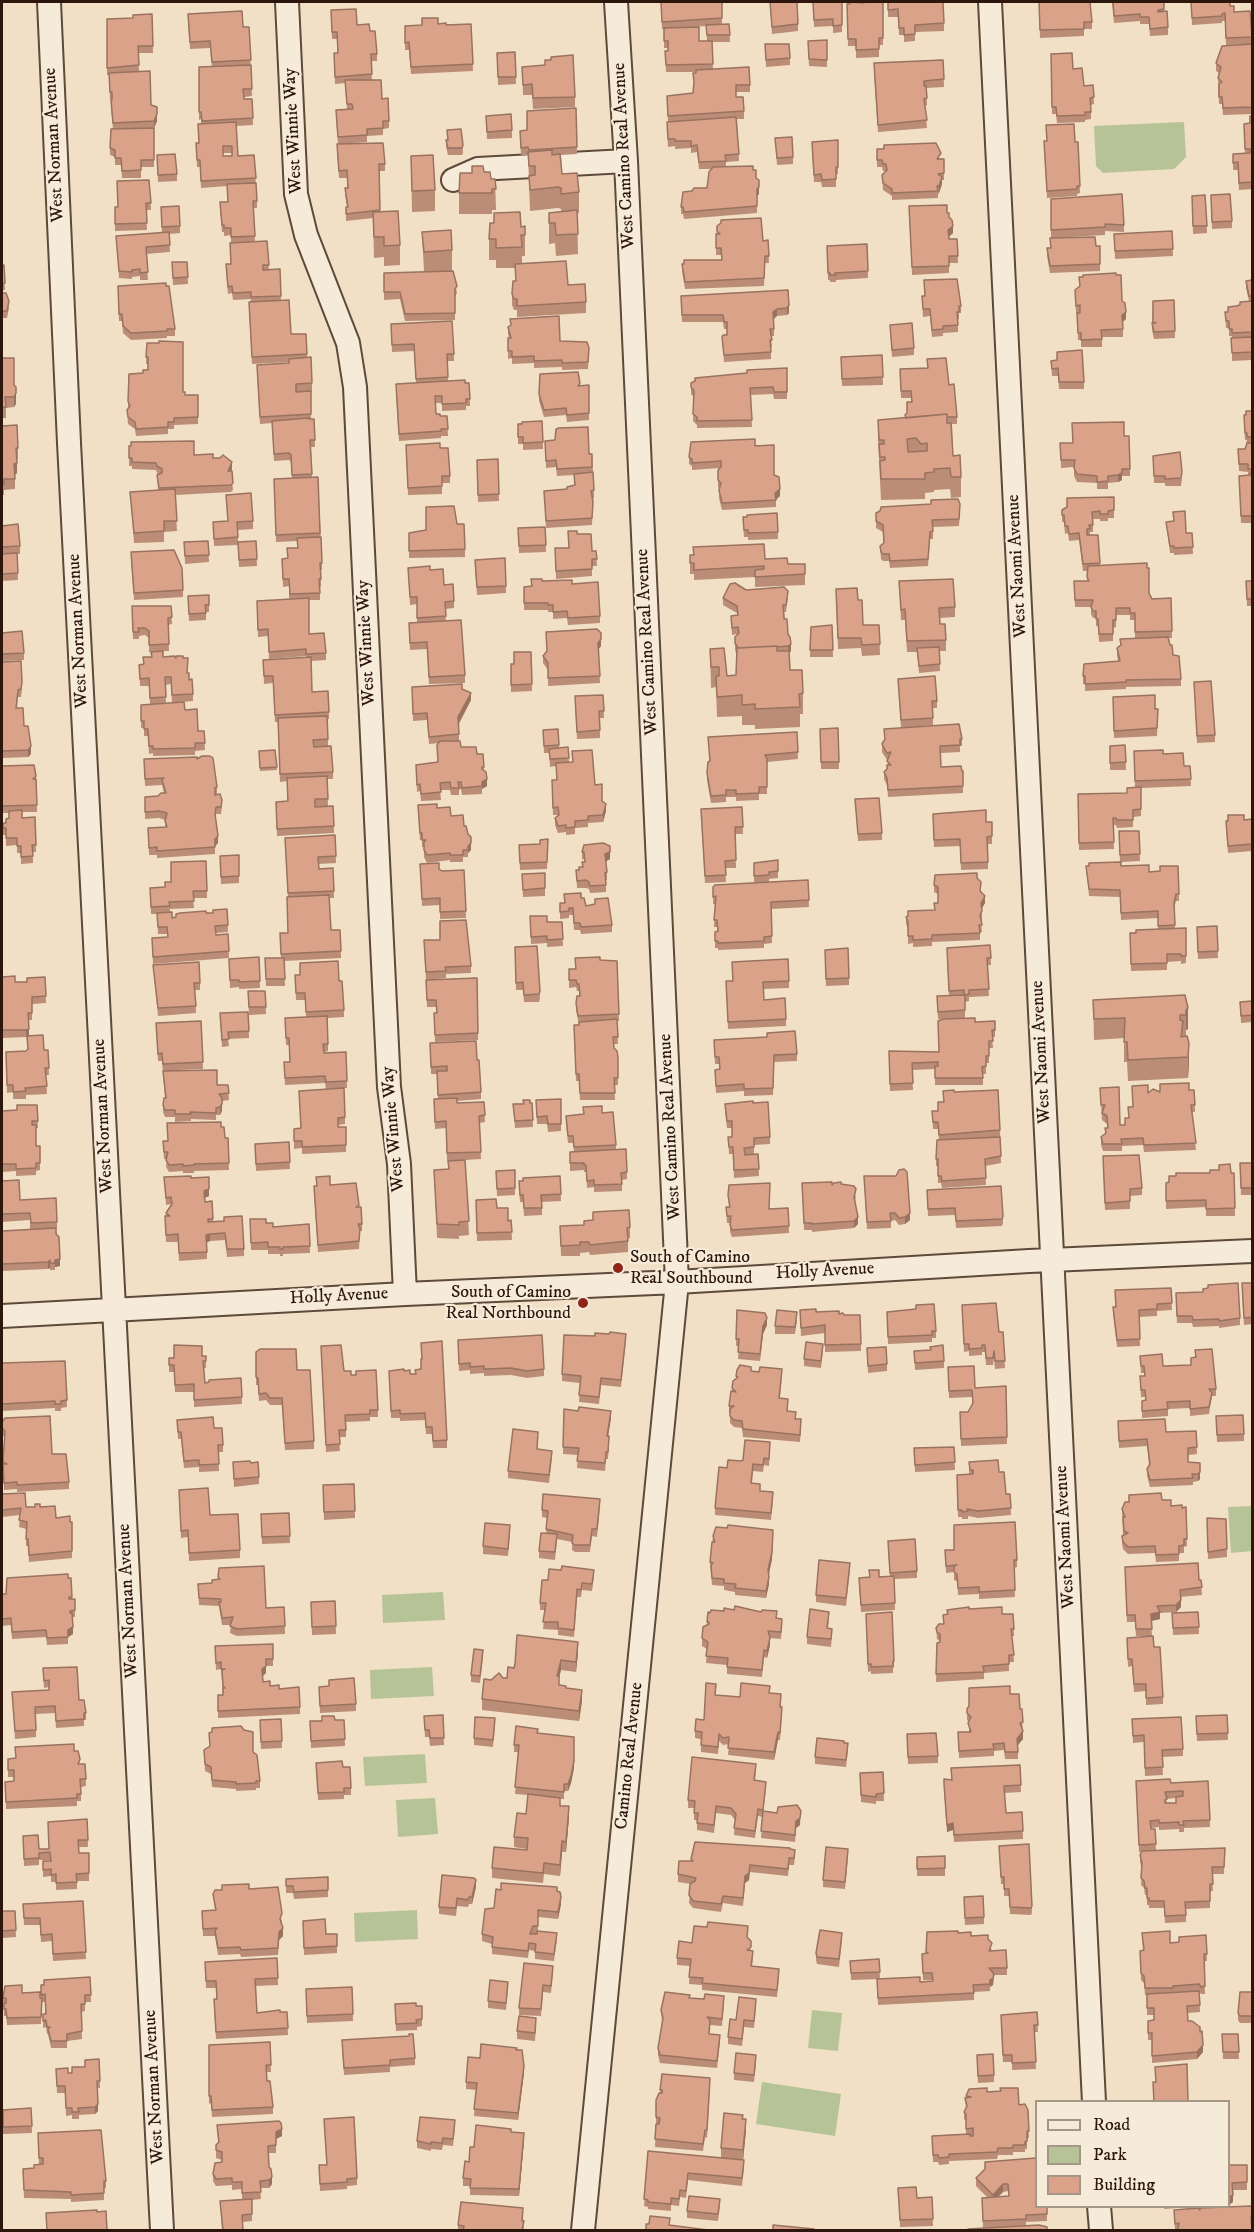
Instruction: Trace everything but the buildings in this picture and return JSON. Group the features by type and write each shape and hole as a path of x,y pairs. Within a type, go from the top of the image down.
{"street":[{"name":"West Norman Avenue","path":"49,2 162,2230"},
{"name":"West Winnie Way","path":"287,2 296,194 306,235 348,344 355,387 389,1087 399,1164 405,1294"},
{"name":"West Camino Real Avenue","path":"616,2 626,161 677,1282"},
{"name":"West Naomi Avenue","path":"990,2 1094,2100"},
{"path":"453,180 478,169 626,161"},
{"name":"Holly Avenue","path":"2,1316 1252,1251"},
{"name":"Camino Real Avenue","path":"583,2230 677,1282"},
{"path":"1100,2208 1101,2230"}],"green space":[{"path":"1184,122 1186,157 1174,169 1103,173 1096,166 1094,126"},
{"path":"1252,1506 1252,1551 1231,1553 1228,1507"},
{"path":"443,1592 445,1620 383,1623 382,1595"},
{"path":"432,1667 434,1696 371,1699 370,1670"},
{"path":"425,1754 427,1783 365,1786 363,1757"},
{"path":"435,1798 438,1834 398,1837 396,1800"},
{"path":"417,1910 418,1939 355,1942 354,1913"},
{"path":"812,2010 842,2013 838,2051 808,2048"},
{"path":"762,2082 841,2094 835,2136 756,2124"}],"place":[{"name":"South of Camino Real Southbound","path":"618,1268"},
{"name":"South of Camino Real Northbound","path":"583,1303"}]}
